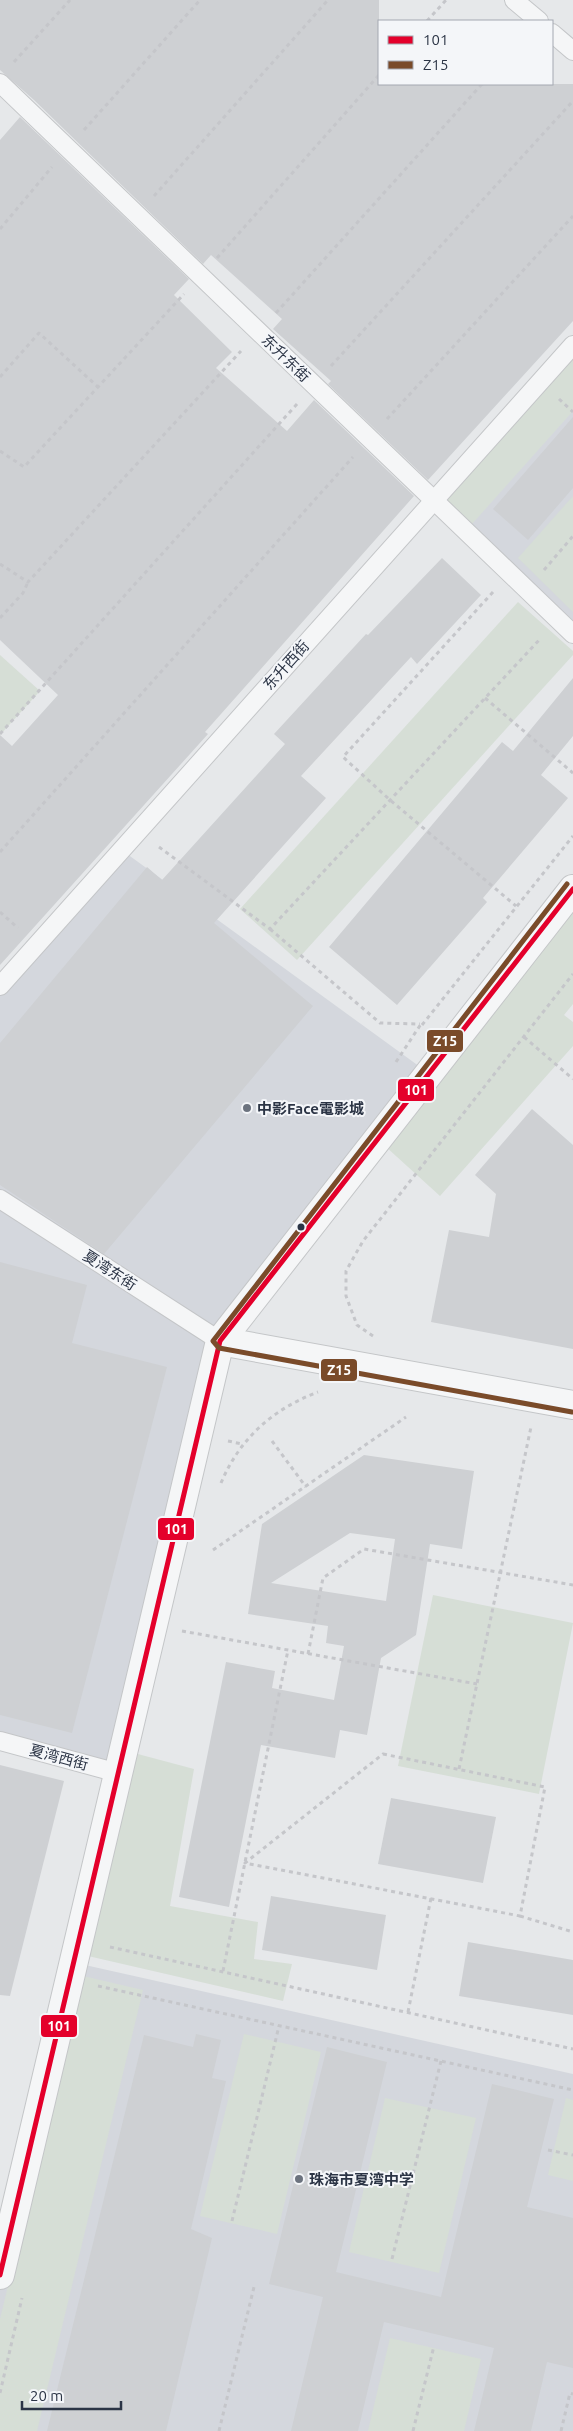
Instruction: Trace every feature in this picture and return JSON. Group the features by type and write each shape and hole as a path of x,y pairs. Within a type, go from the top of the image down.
{"street":[{"path":"0,2275 220,1341 573,889"},
{"path":"220,1341 573,1405"}],"lane":[{"path":"514,0 538,20"},
{"path":"553,34 573,51"},
{"name":"东升东街","path":"0,83 573,634"},
{"name":"东升西街","path":"0,986 573,345"},
{"name":"夏湾东街","path":"0,1200 220,1341"},
{"name":"夏湾西街","path":"0,1741 118,1773"}],"path":[{"path":"13,63 70,0"},
{"path":"0,228 67,148 200,0"},
{"path":"137,215 328,0"},
{"path":"428,20 446,0"},
{"path":"0,451 24,467 201,276 378,76"},
{"path":"0,734 573,101"},
{"path":"0,852 370,438 573,216"},
{"path":"0,377 39,333 98,387"},
{"path":"527,589 573,536"},
{"path":"510,573 343,757 390,800 516,906"},
{"path":"0,618 23,593 28,582"},
{"path":"270,929 558,620"},
{"path":"486,698 573,773"},
{"path":"138,832 270,929 380,1023 421,1024"},
{"path":"379,1341 358,1324 346,1296 346,1272 363,1241 573,974"},
{"path":"524,1037 573,1079"},
{"path":"220,1486 227,1468 245,1440 267,1418 294,1401 322,1391"},
{"path":"213,1550 406,1417"},
{"path":"459,1769 533,1420"},
{"path":"272,1441 306,1487"},
{"path":"308,1654 323,1578 364,1549 573,1585"},
{"path":"179,1630 476,1684"},
{"path":"223,1971 288,1650"},
{"path":"245,1863 383,1754 545,1787 520,1916"},
{"path":"245,1863 520,1916 573,1932"},
{"path":"408,2012 431,1898"},
{"path":"79,1940 573,2049"},
{"path":"93,1985 573,2090"},
{"path":"232,2221 279,2026"},
{"path":"392,2259 442,2061"},
{"path":"548,2150 573,2156"},
{"path":"219,2431 254,2287"},
{"path":"0,2393 22,2296"},
{"path":"413,2431 434,2346"},
{"path":"561,2431 570,2393 573,2394"}],"shaded area":[{"path":"573,348 573,631 437,500"},
{"path":"573,359 573,411 472,524 446,501"},
{"path":"573,496 573,612 518,558"},
{"path":"518,602 573,651 573,655 297,960 240,909"},
{"path":"0,655 40,691 0,735"},
{"path":"123,851 427,1072 219,1338 0,1197 0,990"},
{"path":"573,910 573,1004 564,1015 573,1022 573,1046 440,1196 385,1146"},
{"path":"0,1202 218,1342 117,1771 0,1739"},
{"path":"433,1595 573,1623 539,1794 398,1766"},
{"path":"134,1753 194,1769 170,1906 258,1922 254,1959 292,1964 283,2001 88,1956"},
{"name":"珠海市夏湾中学","path":"76,1963 573,2074 573,2431 0,2431 0,2285"},
{"path":"83,1976 143,1990 37,2431 0,2431 0,2319"},
{"path":"244,2034 321,2052 277,2234 200,2216"},
{"path":"385,2098 476,2118 439,2273 349,2252"},
{"path":"566,2098 573,2100 573,2181 548,2175"},
{"path":"390,2338 481,2359 464,2431 368,2431"}],"building":[{"path":"0,0 379,0 378,85 573,84 573,321 428,480 328,384 331,381 273,329 282,319 211,255 203,264 34,100 0,70"},
{"path":"20,117 189,279 174,295 232,352 216,368 287,431 314,400 414,496 205,732 208,734 0,965 0,735 12,746 58,695 0,640 0,140"},
{"path":"573,417 573,488 528,540 493,509"},
{"path":"442,558 481,595 417,664 411,657 301,776 326,798 214,923 313,1006 104,1254 0,1185 0,1043 147,867 162,880 285,744 274,734 366,634 368,635"},
{"path":"573,678 573,736 541,775 568,798 483,898 487,902 397,1005 329,947 502,742 513,751"},
{"path":"532,1109 573,1145 573,1349 431,1322 449,1230 489,1237 496,1194 475,1175"},
{"path":"0,1262 87,1285 72,1343 167,1367 72,1733 0,1715"},
{"path":"364,1455 474,1471 462,1549 430,1544 416,1635 381,1658 367,1735 340,1730 335,1758 261,1745 229,1907 179,1897 226,1662 275,1671 272,1688 334,1700 344,1646 326,1643 328,1626 248,1614 262,1524","holes":["350,1533 395,1539 386,1601 271,1583"]},
{"path":"0,1765 64,1781 10,1996 0,1995"},
{"path":"391,1798 496,1817 483,1883 378,1864"},
{"path":"271,1896 386,1915 377,1970 262,1950"},
{"path":"468,1942 573,1960 573,2015 459,1996"},
{"path":"196,2034 221,2040 212,2078 226,2081 191,2229 212,2238 166,2431 47,2431 144,2035 193,2047"},
{"path":"327,2047 387,2062 336,2272 441,2297 492,2084 554,2099 527,2207 573,2218 573,2368 547,2362 531,2431 474,2431 494,2348 384,2322 358,2431 291,2431 323,2297 269,2284"}],"transit line":[{"name":"Z15","path":"567,884 213,1341 219,1348 572,1412"},
{"name":"101","path":"0,2275 220,1341 573,889"}],"place":[{"name":"中影Face電影城","path":"247,1108"},
{"name":"珠海市夏湾中学","path":"299,2179"}]}
